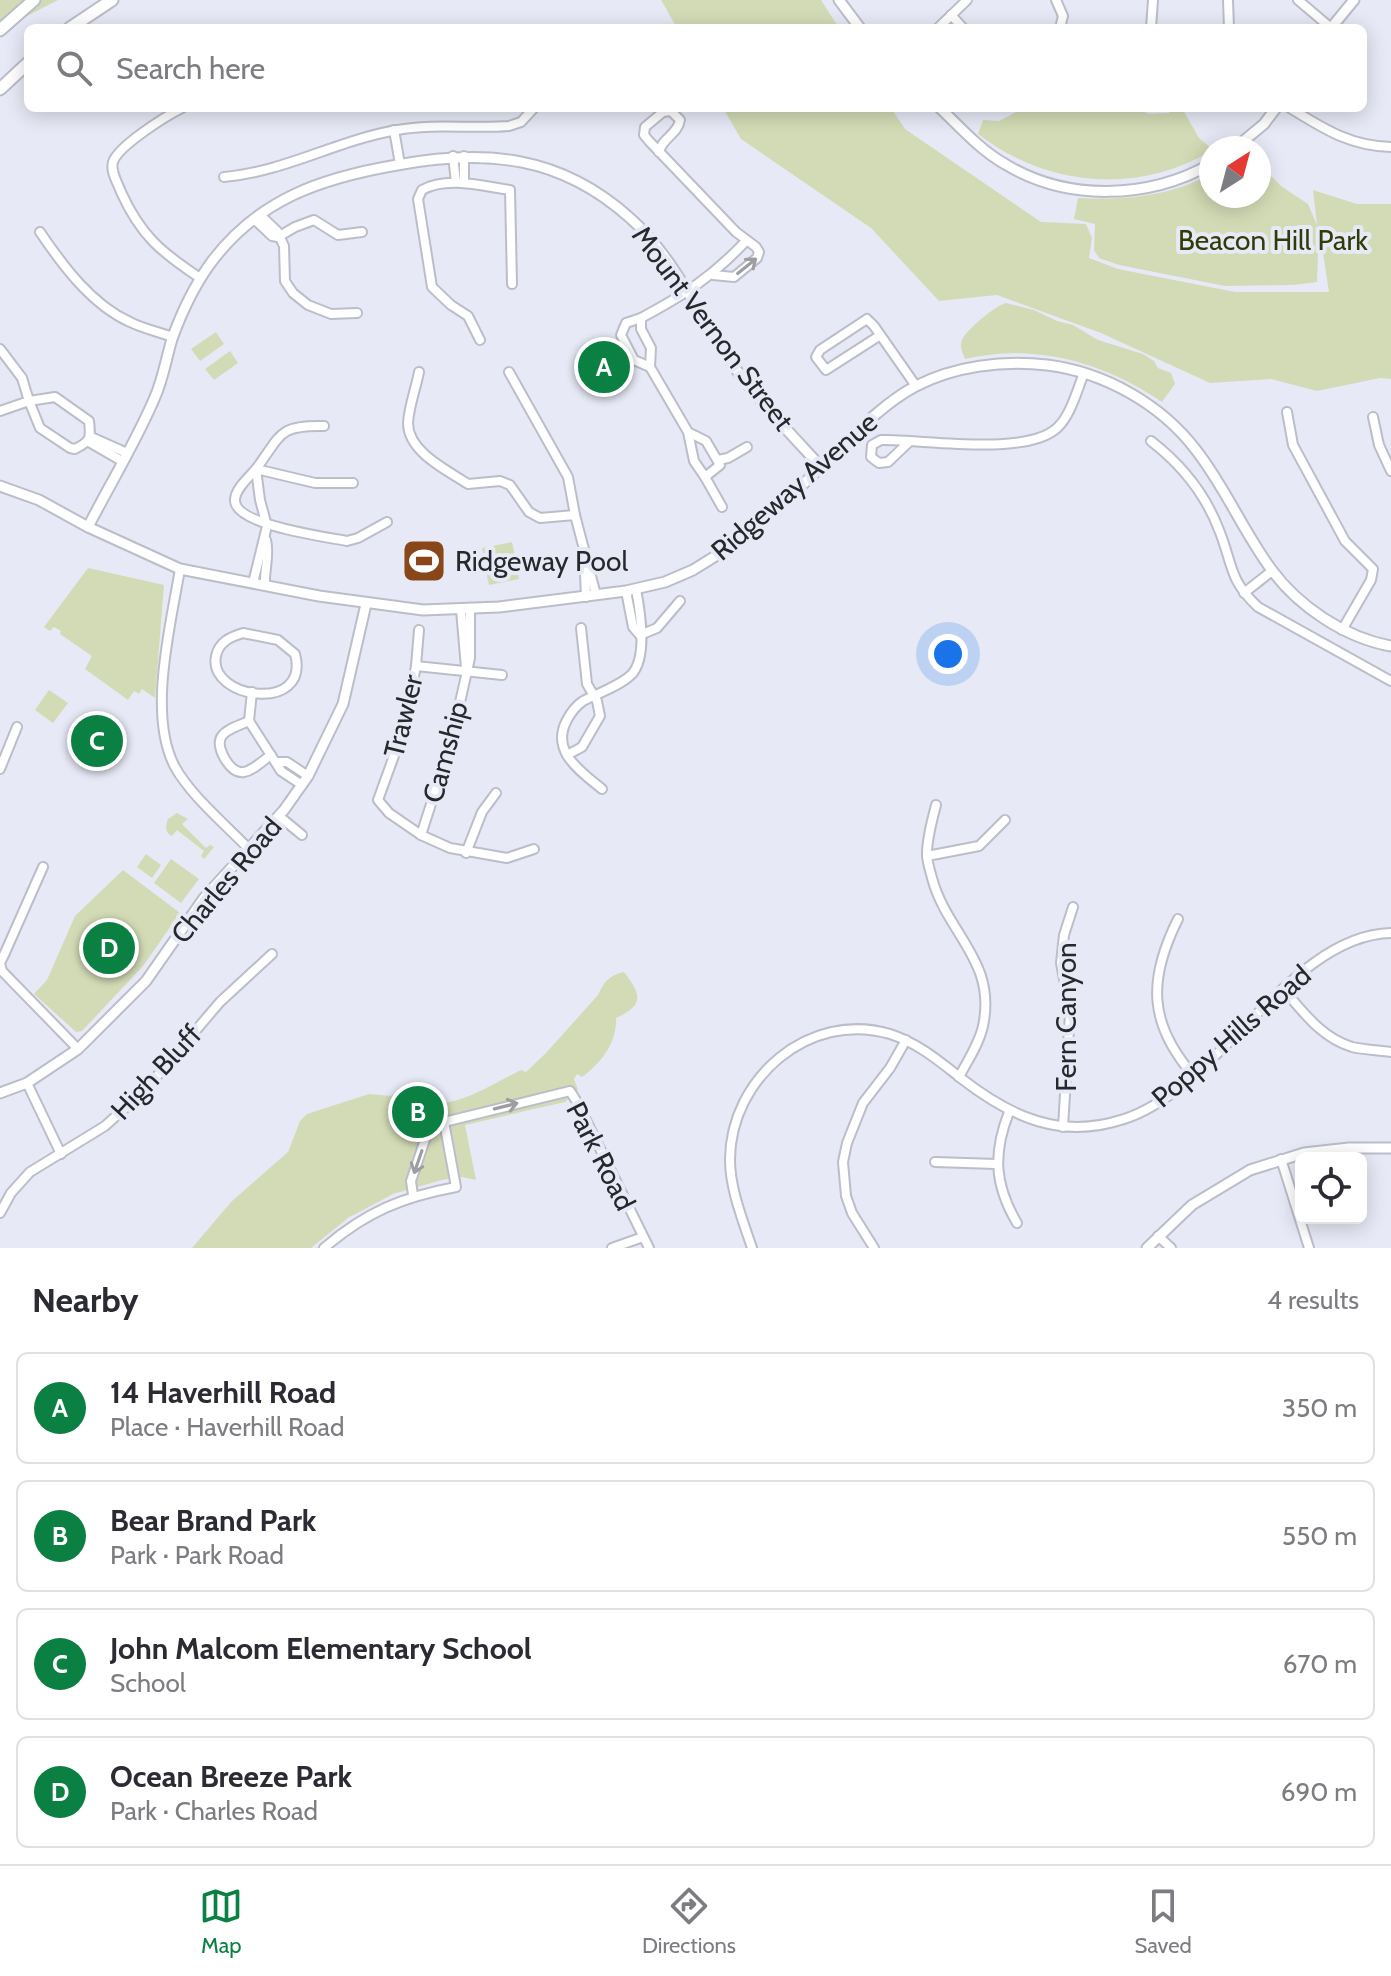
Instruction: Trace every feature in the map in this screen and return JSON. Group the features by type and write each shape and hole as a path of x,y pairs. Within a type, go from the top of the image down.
{"main road":[{"path":"0,30 34,0"},
{"path":"76,24 112,0"},
{"path":"0,89 24,67"}],"street":[{"path":"839,0 857,24"},
{"path":"942,24 967,0"},
{"path":"1056,0 1063,16 1061,24"},
{"path":"1151,24 1153,0"},
{"path":"1228,0 1229,24"},
{"path":"1298,0 1326,24"},
{"path":"1334,24 1354,0"},
{"path":"951,15 959,24"},
{"path":"176,112 145,131 117,155 113,173 145,235 165,254 200,278"},
{"path":"224,177 254,175 394,130 509,126 521,122 530,112"},
{"path":"663,112 644,130 649,141 759,252 757,258 734,277 713,275"},
{"path":"659,152 660,145 679,127 680,120 672,112"},
{"path":"944,112 1006,165 1070,188 1122,191 1160,186 1199,169"},
{"path":"1250,136 1273,112"},
{"path":"1297,112 1334,135 1373,146 1391,147"},
{"path":"394,130 400,164"},
{"path":"459,156 460,183"},
{"name":"Mount Vernon Street","path":"88,527 157,391 173,337 200,278 225,246 257,217 285,198 322,181 361,171 459,156 506,158 539,166 594,191 627,215 646,234 688,293 744,380 821,467"},
{"path":"480,340 468,316 432,287 418,199 426,187 460,183 510,190 512,284"},
{"path":"257,217 272,236 278,237 314,220 338,235 362,232"},
{"path":"40,232 60,261 109,310 131,323 173,337"},
{"path":"278,237 284,246 285,281 293,293 308,305 331,314 357,313"},
{"path":"650,367 634,360 621,335 626,323 688,293 713,275 746,241"},
{"path":"641,318 641,329 651,348 650,367 688,432 694,461 722,507"},
{"path":"879,336 826,370 816,357 820,350 867,319 916,386"},
{"path":"0,349 22,378 40,428 70,448 75,449 90,439"},
{"name":"Ridgeway Avenue","path":"0,486 39,500 88,527 180,569 253,583 366,604 423,610 466,609 591,596 665,582 717,557 757,526 871,418 916,386 938,377 998,364 1040,365 1084,373 1147,404 1180,432 1204,462 1272,571 1303,602 1342,630 1391,646"},
{"path":"419,372 408,422 411,439 430,458 468,484 500,481 510,485 529,512 540,518 575,515"},
{"path":"509,372 568,477 588,567 585,574 591,596"},
{"path":"909,442 888,462 879,463 871,457 872,445 881,440 991,445 1048,435 1064,420 1084,373"},
{"path":"0,411 29,401 55,397 89,421 90,439"},
{"path":"1287,412 1293,445 1345,541 1373,569 1371,580 1342,630"},
{"path":"1373,417 1379,445 1391,471"},
{"path":"324,426 294,425 280,434 236,494 236,508 267,526 347,541 387,522"},
{"path":"688,432 706,441 720,465 705,477"},
{"path":"90,439 124,457"},
{"path":"1151,441 1179,463 1206,502 1220,531 1235,581 1244,593 1258,607 1391,681"},
{"path":"718,460 747,447"},
{"path":"256,469 315,483 353,483"},
{"path":"253,583 267,526 256,469"},
{"path":"265,539 268,551 265,585"},
{"path":"180,569 168,624 163,694 165,745 188,786 246,845"},
{"path":"1244,593 1272,571"},
{"path":"602,789 580,771 567,755 561,739 578,705 632,674 641,652 640,635 633,627 631,590"},
{"path":"640,635 657,628 680,601"},
{"name":"Charles Road","path":"0,1093 27,1083 78,1049 146,981 204,898 246,845 277,818 305,780 343,704 366,604"},
{"name":"Camship","path":"421,835 451,742 466,669 466,609"},
{"path":"567,755 582,747 599,722 600,710 585,675 581,628"},
{"name":"Trawler","path":"419,630 416,666 404,728 378,800 389,813 421,835"},
{"path":"243,633 278,640 295,654 297,662 293,679 280,692 252,692 228,684 215,663 217,651 224,641 243,633"},
{"path":"416,666 502,675"},
{"path":"252,692 249,721 274,758 287,762 305,780"},
{"path":"249,721 224,733 219,740 219,748 231,769 245,772 274,758"},
{"path":"0,769 17,727"},
{"path":"466,853 482,812 496,793"},
{"path":"936,805 927,856 937,895 950,922 976,959 986,999 980,1039 959,1077"},
{"path":"277,818 300,836"},
{"path":"927,856 979,846 1005,820"},
{"path":"421,835 466,853 507,858 534,849"},
{"path":"43,867 0,963 2,971 78,1049"},
{"name":"Fern Canyon","path":"1063,1127 1070,1013 1061,963 1064,935 1073,907"},
{"path":"1178,919 1158,969 1157,1010 1163,1029 1193,1075"},
{"name":"Poppy Hills Road","path":"752,1248 732,1180 730,1162 736,1121 752,1086 787,1051 825,1035 854,1030 880,1032 906,1040 932,1055 1009,1112 1063,1127 1108,1123 1137,1114 1165,1098 1319,959 1341,945 1368,935 1391,933"},
{"name":"High Bluff","path":"0,1213 11,1193 30,1172 105,1126 145,1090 220,1002 272,954"},
{"path":"1284,990 1313,1025 1330,1037 1353,1047 1391,1052"},
{"path":"874,1248 852,1213 846,1196 843,1162 863,1103 890,1068 906,1040"},
{"path":"27,1083 61,1154"},
{"name":"Park Road","path":"444,1122 570,1091 649,1248"},
{"path":"1009,1112 999,1140 996,1164 1006,1204 1017,1223"},
{"path":"324,1248 346,1229 413,1195 456,1187 444,1122 430,1125 411,1181 413,1195"},
{"path":"1147,1248 1192,1205 1250,1170 1281,1159 1349,1148 1391,1148"},
{"path":"1281,1159 1309,1248"},
{"path":"935,1162 996,1164"},
{"path":"1158,1236 1171,1248"},
{"path":"612,1248 643,1237"}],"green space":[{"path":"0,0 58,0 0,30"},
{"path":"661,0 821,0 836,24 675,24"},
{"name":"Beacon Hill Park","path":"725,112 894,112 905,129 1041,222 1086,224 1092,238 1089,258 1118,269 1235,292 1329,292 1319,227 1317,282 1225,286 1119,265 1099,258 1094,250 1095,224 1074,219 1078,198 1146,195 1199,180 1199,208 1271,208 1271,176 1308,204 1317,225 1313,190 1357,204 1391,204 1391,379 1380,378 1317,391 1271,379 1210,383 1101,333 997,295 939,301 871,228 741,139"},
{"path":"1016,112 1184,112 1199,138 1199,157 1153,174 1123,179 1092,179 1062,174 1004,152 978,134 983,120 999,121"},
{"path":"1006,303 1034,310 1073,325 1098,340 1143,354 1158,368 1171,373 1175,384 1162,402 1116,376 1068,360 1017,353 965,359 962,340 975,324"},
{"path":"216,332 224,344 200,361 191,349"},
{"path":"230,351 238,363 214,380 205,369"},
{"path":"512,542 515,556 485,562 482,548"},
{"path":"516,565 519,579 489,585 486,571"},
{"path":"88,568 164,585 155,698 142,689 139,694 134,691 128,700 85,669 92,656 60,634 61,631 54,627 50,631 44,627"},
{"path":"49,690 68,703 53,723 35,710"},
{"path":"177,813 188,819 182,824 206,848 210,845 214,847 204,859 201,856 204,851 177,830 172,836 167,831 168,819"},
{"path":"146,854 161,865 152,878 137,867"},
{"path":"171,859 199,879 181,903 154,883"},
{"path":"123,870 180,913 143,966 82,1031 76,1032 34,994 47,980 75,916"},
{"path":"624,972 637,993 636,1004 616,1018 614,1036 601,1059 582,1077 577,1074 574,1079 578,1090 565,1102 465,1125 476,1180 462,1177 442,1180 393,1194 348,1218 311,1248 192,1248 231,1202 288,1152 300,1121 307,1114 369,1094 391,1096 405,1089 430,1103 455,1101 521,1070 526,1072 598,995 608,979"}],"water":[{"name":"Ridgeway Pool","path":"416,548 436,551 432,579 413,574"}],"place":[{"name":"14 Haverhill Road","path":"604,367"},
{"name":"Ridgeway Pool","path":"424,561"},
{"name":"John Malcom Elementary School","path":"97,741"},
{"name":"Ocean Breeze Park","path":"109,948"},
{"name":"Bear Brand Park","path":"418,1112"}]}
